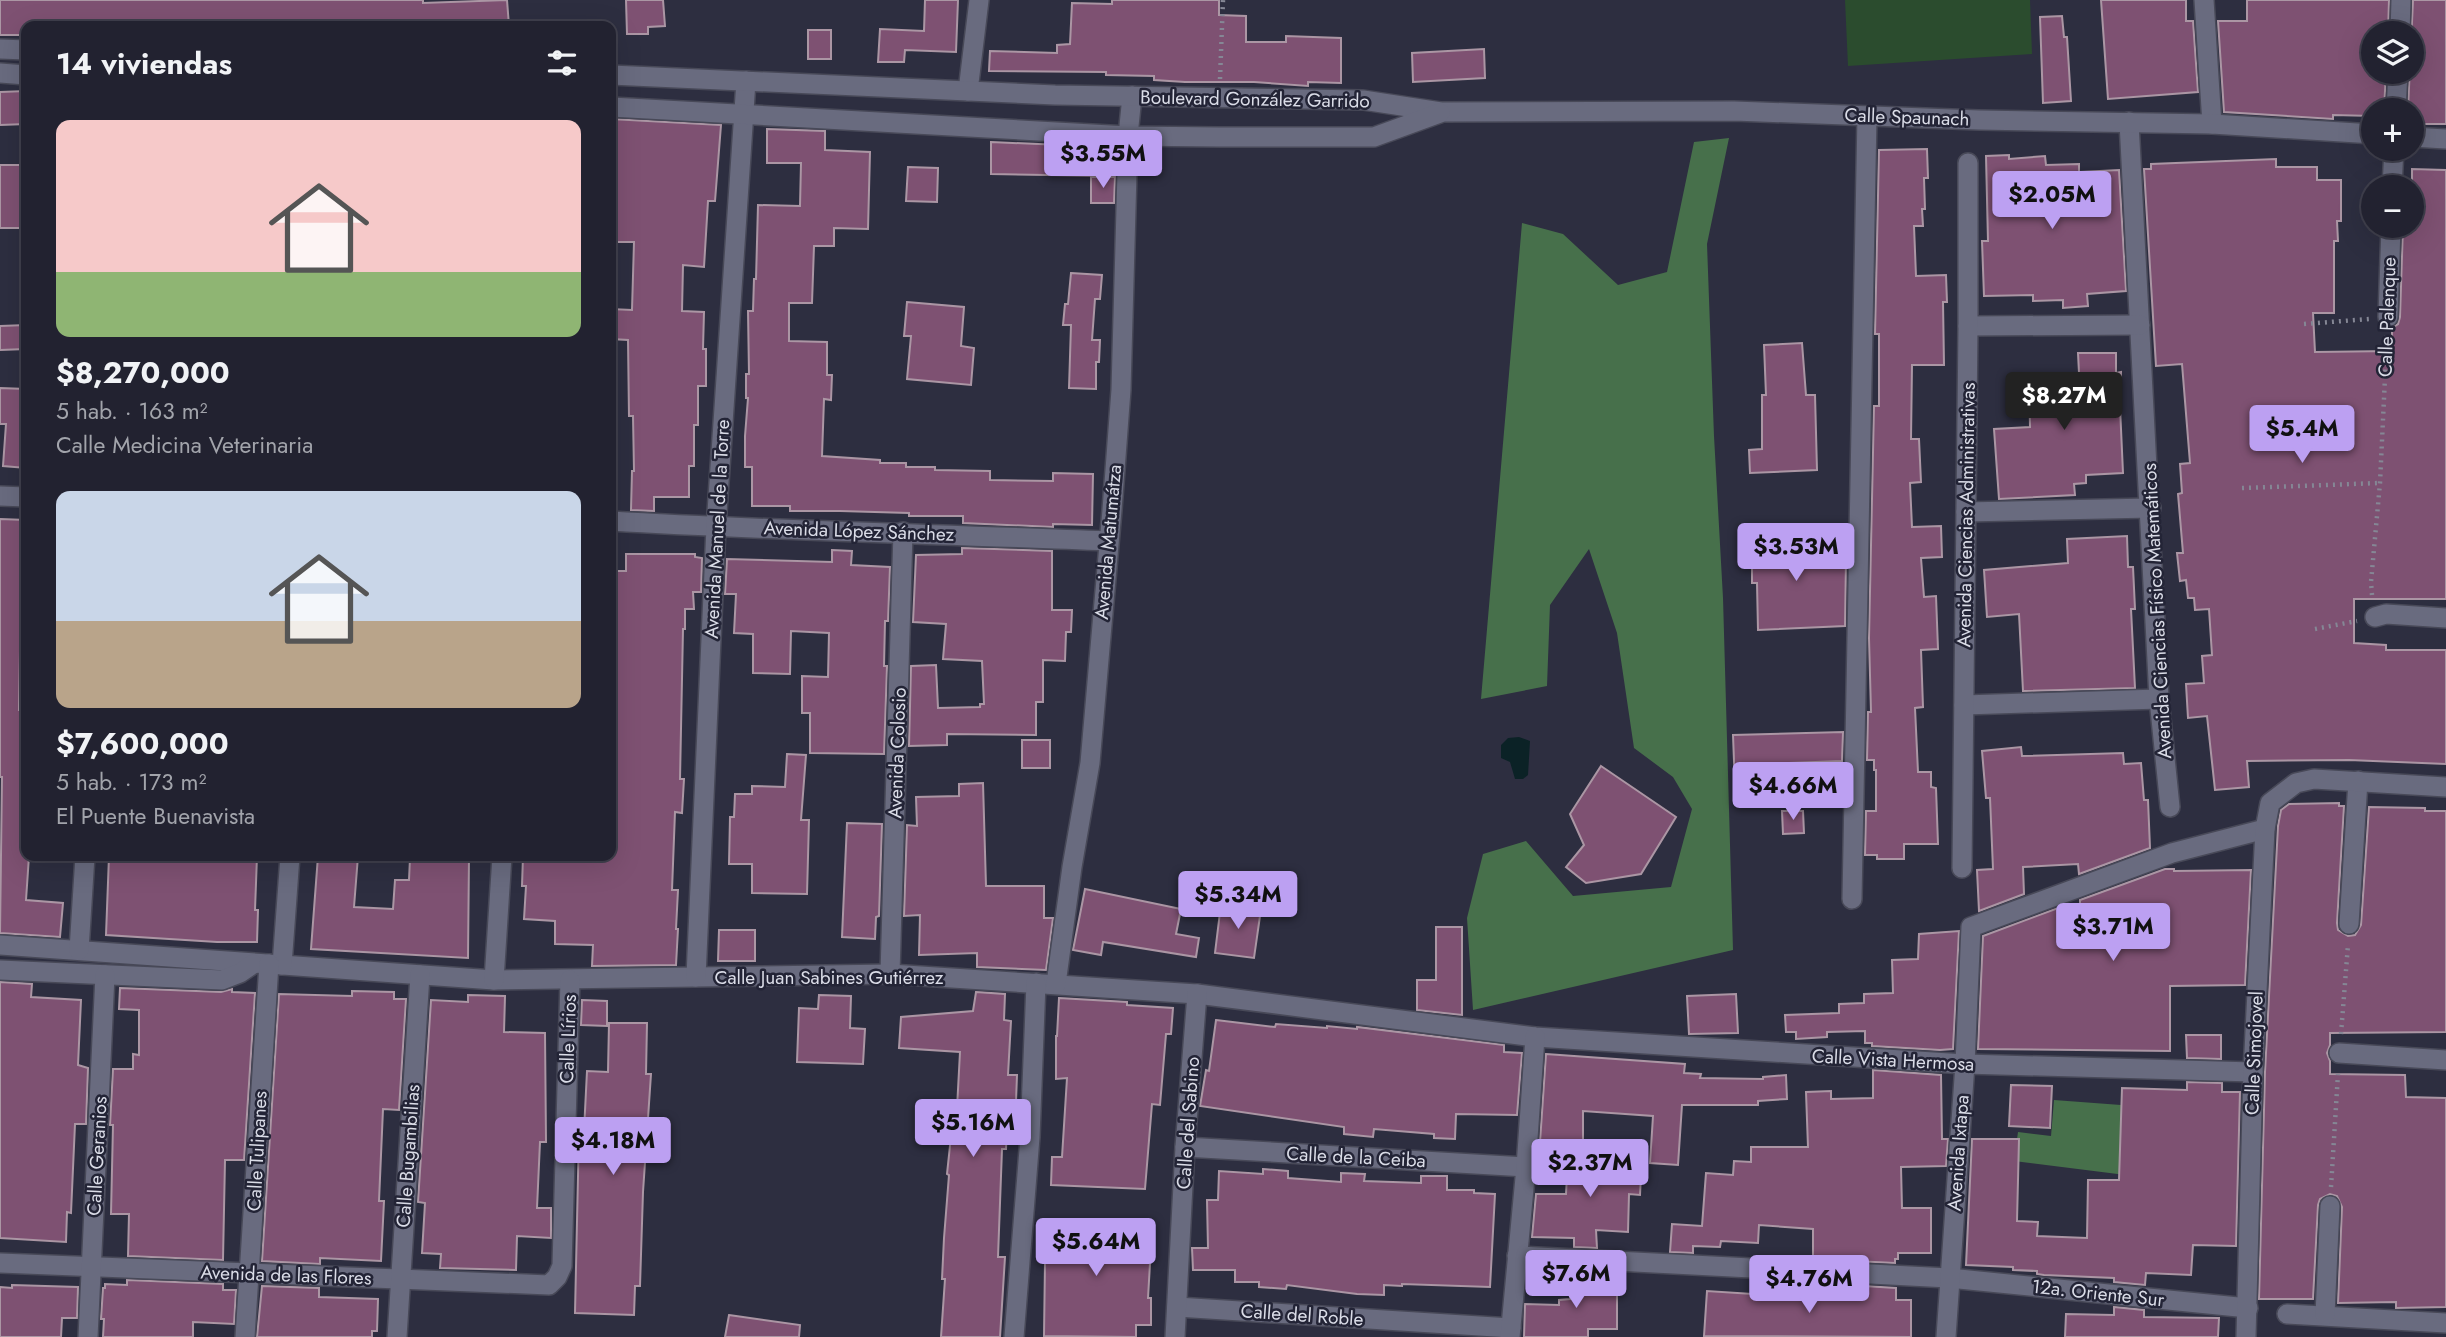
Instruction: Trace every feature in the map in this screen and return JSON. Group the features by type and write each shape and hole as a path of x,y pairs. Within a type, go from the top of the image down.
{"street":[{"path":"968,91 979,0"},
{"path":"2204,0 2211,124"},
{"path":"2401,21 2402,0"},
{"path":"0,49 21,50"},
{"path":"0,73 21,75"},
{"name":"Boulevard González Garrido","path":"616,75 968,91 1363,100 1441,112"},
{"name":"Avenida Manuel de la Torre","path":"696,977 716,527 746,81"},
{"name":"Avenida Matumátza","path":"1014,1337 1030,1136 1046,984 1072,867 1090,763 1121,390 1128,136 1132,96"},
{"name":"Boulevard González Garrido","path":"616,107 1128,136 1374,137 1441,112"},
{"name":"Calle Spaunach","path":"1441,112 1734,111 1979,120 2211,124 2361,133"},
{"path":"1852,899 1867,116"},
{"name":"Avenida Ciencias Físico Matemáticos","path":"2129,122 2159,699 2170,807"},
{"path":"2424,138 2446,139"},
{"name":"Avenida Ciencias Administrativas","path":"1962,868 1968,163"},
{"name":"Calle Palenque","path":"2388,317 2391,238"},
{"path":"1968,326 2140,325"},
{"path":"0,496 21,497"},
{"path":"1966,512 2151,508"},
{"name":"Avenida López Sánchez","path":"616,521 1107,541"},
{"name":"Avenida Colosio","path":"890,974 903,532"},
{"path":"2375,618 2386,614 2446,618"},
{"path":"1964,705 2159,699"},
{"name":"Calle Simojovel","path":"2246,1337 2252,1072 2266,829 2270,803 2296,783 2314,779 2358,781"},
{"path":"2349,924 2358,781 2446,787"},
{"name":"Avenida Ixtapa","path":"1946,1337 1965,1065 1971,927 2172,853 2266,829"},
{"path":"79,950 85,861"},
{"name":"Calle Tulipanes","path":"245,1337 268,965 289,861"},
{"path":"494,980 502,861"},
{"name":"Calle Juan Sabines Gutiérrez","path":"0,945 494,980 890,974 1197,994 1487,1031"},
{"path":"0,970 222,980 268,965"},
{"name":"Calle Geranios","path":"88,1337 106,975"},
{"name":"Calle Bugambilias","path":"397,1337 420,975"},
{"name":"Calle Lírios","path":"562,1266 570,980"},
{"name":"Calle del Sabino","path":"1175,1337 1185,1147 1197,994"},
{"name":"Calle Vista Hermosa","path":"1487,1031 1535,1037 1965,1065 2252,1072"},
{"path":"1510,1332 1535,1037"},
{"path":"2339,1053 2446,1060"},
{"name":"Calle de la Ceiba","path":"1185,1147 1526,1167"},
{"path":"2325,1315 2330,1206"},
{"name":"12a. Oriente Sur","path":"1517,1256 1949,1278 2248,1308"},
{"name":"Avenida de las Flores","path":"0,1263 549,1285 562,1266"},
{"name":"Calle del Roble","path":"1177,1307 1510,1332"},
{"path":"2287,1314 2446,1323"}],"path":[{"path":"1220,97 1223,0"},
{"path":"2304,324 2388,317"},
{"name":"Calle Palenque","path":"2375,618 2371,582 2380,483 2388,317"},
{"path":"2242,488 2380,483"},
{"path":"2315,629 2375,618"}],"green space":[{"path":"1845,0 2030,0 2032,54 1848,66"},
{"path":"1729,138 1707,244 1723,598 1733,950 1473,1010 1467,918 1483,854 1526,841 1573,896 1671,887 1692,809 1673,777 1634,748 1617,633 1589,549 1550,605 1547,686 1481,699 1522,223 1563,234 1618,285 1667,272 1694,142"},
{"path":"2054,1100 2228,1113 2229,1188 2014,1161 2018,1132 2051,1136"}],"shaded area":[{"path":"1519,737 1530,741 1528,775 1523,779 1515,779 1510,762 1501,758 1501,745 1508,738"}],"building":[{"path":"0,0 423,0 423,3 507,0 509,21 21,21 21,35 0,35"},
{"path":"626,0 663,0 665,26 648,27 648,34 627,34"},
{"path":"925,0 958,0 956,52 905,50 904,62 878,62 880,29 924,31"},
{"path":"1112,0 1219,0 1219,15 1246,16 1246,42 1286,42 1286,36 1341,38 1341,83 1308,82 1308,86 1254,82 1185,82 1154,80 1154,76 1106,75 1106,72 989,71 990,51 1057,53 1057,45 1070,44 1072,3 1112,4"},
{"path":"2101,0 2186,0 2186,21 2193,21 2198,92 2108,99"},
{"path":"2247,0 2389,0 2388,21 2361,21 2361,84 2385,84 2385,98 2361,98 2361,116 2333,115 2333,119 2224,112 2218,21 2247,21"},
{"path":"2413,0 2446,0 2446,124 2424,124 2424,98 2409,98 2409,84 2424,84 2424,21 2412,21"},
{"path":"2062,16 2064,37 2067,37 2071,101 2043,103 2040,17"},
{"path":"808,30 831,30 831,59 808,59"},
{"path":"1484,49 1485,78 1413,82 1412,53"},
{"path":"21,91 21,124 0,125 0,92"},
{"path":"616,119 721,125 715,201 708,201 704,267 683,265 682,311 704,312 703,349 706,349 706,386 698,386 698,425 694,425 694,466 689,466 689,497 654,497 654,511 631,510 634,471 633,416 629,416 628,340 616,339 616,309 632,310 634,242 616,242"},
{"path":"767,129 825,131 825,150 870,152 868,229 834,228 834,246 814,246 812,303 789,303 789,341 827,342 827,375 832,375 831,400 824,399 822,456 880,460 880,463 906,463 906,467 935,467 935,470 990,471 990,480 1053,481 1053,473 1093,474 1092,525 1053,524 1053,527 963,523 963,516 790,511 790,506 752,506 752,467 745,467 748,398 746,374 749,374 748,311 753,311 756,279 758,205 800,206 801,163 767,163"},
{"path":"991,142 1106,147 1106,176 991,174"},
{"path":"1927,149 1928,178 1924,178 1923,226 1914,226 1916,276 1946,275 1947,302 1943,302 1944,365 1912,365 1911,439 1919,439 1921,482 1910,483 1912,527 1941,526 1942,557 1921,558 1924,597 1936,596 1938,649 1921,650 1923,707 1915,708 1918,772 1931,772 1931,787 1936,788 1938,844 1904,844 1904,859 1877,859 1877,855 1865,855 1866,811 1876,811 1876,770 1874,760 1867,760 1868,712 1871,712 1869,638 1874,406 1879,406 1879,334 1875,334 1879,150"},
{"path":"2009,155 2009,159 2045,156 2046,165 2079,164 2079,172 2119,170 2126,291 2087,294 2088,306 2063,308 2063,300 2033,301 2033,295 1984,296 1982,241 1988,241 1986,156"},
{"path":"2276,159 2276,167 2317,167 2317,180 2341,180 2341,221 2337,221 2338,241 2334,241 2334,313 2313,313 2315,352 2392,351 2392,328 2398,324 2400,317 2403,238 2424,238 2424,175 2412,175 2412,169 2446,170 2446,599 2354,599 2354,643 2386,645 2386,650 2446,650 2446,764 2349,760 2247,761 2249,787 2215,790 2207,716 2188,718 2186,684 2204,683 2202,656 2212,655 2209,609 2195,610 2194,598 2188,598 2186,580 2180,581 2177,553 2183,553 2178,494 2182,493 2180,464 2190,463 2182,364 2156,366 2144,169 2151,169 2151,164"},
{"path":"0,165 21,165 21,228 0,228"},
{"path":"908,167 938,168 937,202 906,201"},
{"path":"1091,177 1115,177 1114,203 1091,203"},
{"path":"1071,273 1102,275 1100,299 1095,299 1092,340 1100,340 1099,362 1096,362 1096,389 1069,388 1071,325 1063,325"},
{"path":"907,302 964,307 961,346 974,348 971,385 907,379 911,336 904,336"},
{"path":"21,325 21,349 0,350 0,326"},
{"path":"1802,343 1806,395 1815,395 1817,470 1750,473 1749,450 1762,449 1762,395 1766,395 1764,345"},
{"path":"2078,353 2116,353 2116,373 2121,372 2123,473 2086,475 2086,483 2074,484 2075,495 1999,499 1994,429 2030,427 2029,376 2079,373"},
{"path":"0,388 21,389 21,468 3,466 6,424 0,424"},
{"path":"0,519 21,520 21,861 29,861 26,900 63,903 60,937 0,933"},
{"path":"1752,530 1808,530 1808,559 1846,559 1845,626 1758,630 1757,583 1752,583"},
{"path":"2127,536 2128,567 2133,567 2135,609 2131,609 2135,688 2023,691 2019,614 1987,617 1984,570 2068,563 2067,539"},
{"path":"962,548 1052,551 1052,610 1072,610 1071,632 1066,632 1065,661 1043,660 1043,702 1036,702 1036,735 947,734 947,745 909,746 911,666 936,665 938,708 980,707 980,704 984,704 982,661 943,659 946,624 913,622 916,555 962,554"},
{"path":"832,550 852,551 851,565 890,567 888,621 885,621 884,666 887,666 884,754 810,753 810,713 802,713 802,676 828,677 829,633 791,631 790,674 753,673 753,634 734,633 736,594 725,594 727,559 832,562"},
{"path":"626,554 695,554 695,557 702,558 701,592 693,592 694,609 685,609 683,629 680,779 684,779 682,813 675,812 672,890 678,890 676,965 592,966 593,945 555,944 555,921 524,919 526,886 522,886 523,861 616,861 616,571 626,571"},
{"path":"1843,732 1842,761 1790,763 1791,785 1735,787 1733,735"},
{"path":"1022,740 1050,740 1050,768 1022,768"},
{"path":"2021,747 2022,756 2123,753 2124,764 2141,763 2144,800 2148,800 2150,848 2079,874 2078,864 2023,867 2024,894 1979,911 1977,870 1993,869 1990,798 1986,798 1982,751"},
{"path":"787,754 806,755 801,820 809,820 807,894 752,893 752,864 729,864 730,817 734,817 735,794 752,794 752,786 785,787"},
{"path":"1601,766 1676,817 1641,874 1586,883 1566,867 1584,845 1570,814"},
{"path":"983,783 986,886 1044,886 1044,918 1053,918 1046,970 977,967 977,953 919,955 920,915 904,916 907,825 917,826 916,797 959,796 959,784"},
{"path":"2339,803 2339,806 2344,806 2337,923 2338,930 2348,936 2355,935 2361,925 2369,807 2446,811 2446,1032 2330,1033 2327,1053 2330,1074 2405,1075 2406,1097 2446,1098 2446,1307 2396,1308 2396,1302 2338,1303 2342,1207 2337,1196 2330,1194 2320,1199 2318,1205 2313,1299 2259,1299 2265,1072 2278,826 2281,810 2289,804"},
{"path":"1782,811 1803,811 1804,833 1783,834"},
{"path":"847,823 882,824 879,916 876,917 875,939 842,937"},
{"path":"109,861 257,861 257,942 106,935"},
{"path":"318,861 358,861 354,907 393,909 395,880 409,880 410,861 469,861 468,958 311,949"},
{"path":"2165,869 2251,870 2245,985 2170,986 2170,1051 1978,1049 1983,936 2069,904 2080,904 2080,900"},
{"path":"1085,889 1181,909 1176,934 1199,938 1196,957 1103,942 1101,955 1073,950"},
{"path":"1221,904 1261,909 1254,958 1215,953"},
{"path":"1436,927 1462,927 1462,1015 1417,1010 1417,980 1436,980"},
{"path":"719,930 755,930 755,961 718,961"},
{"path":"1959,931 1953,1049 1872,1046 1872,1043 1865,1043 1865,1031 1827,1032 1827,1037 1796,1039 1796,1032 1786,1032 1785,1015 1839,1013 1839,1004 1864,1003 1864,994 1893,993 1892,960 1918,959 1919,934"},
{"path":"0,982 32,984 31,997 81,1000 78,1065 88,1068 86,1124 75,1124 71,1213 67,1212 66,1242 0,1238"},
{"path":"120,988 221,992 232,989 232,992 255,993 244,1160 225,1160 223,1260 128,1256 129,1214 111,1214 113,1125 110,1125 113,1069 133,1069 133,1054 139,1055 139,1010 119,1009"},
{"path":"352,991 394,992 394,999 406,999 399,1110 383,1109 379,1201 384,1201 381,1261 320,1258 320,1264 262,1261 279,994 352,996"},
{"path":"976,992 1005,994 1004,1020 1011,1021 1008,1075 1017,1075 1015,1128 1007,1128 1006,1149 1002,1149 998,1257 1005,1257 1000,1337 941,1337 947,1174 952,1127 956,1127 960,1052 899,1048 901,1017 973,1011"},
{"path":"1736,994 1738,1033 1689,1034 1687,996"},
{"path":"468,995 505,996 504,1032 545,1033 546,1142 540,1142 537,1208 551,1208 551,1238 517,1236 516,1270 440,1268 441,1254 422,1253 425,1203 418,1202 431,1000 468,1002"},
{"path":"819,995 851,996 850,1028 865,1029 863,1064 797,1062 799,1008 818,1009"},
{"path":"1059,998 1173,1008 1171,1034 1166,1034 1160,1105 1152,1104 1145,1189 1051,1185 1052,1157 1062,1157 1067,1078 1056,1079"},
{"path":"582,1000 607,1001 607,1026 581,1025"},
{"path":"1216,1020 1275,1027 1276,1024 1327,1028 1357,1027 1504,1045 1504,1052 1522,1053 1517,1115 1456,1114 1455,1139 1434,1138 1434,1134 1374,1129 1373,1137 1344,1134 1344,1127 1200,1106 1206,1070 1209,1071"},
{"path":"609,1023 647,1023 646,1074 651,1074 640,1286 635,1286 634,1315 575,1313 579,1131 584,1131 587,1071 608,1072"},
{"path":"2186,1035 2221,1035 2221,1059 2187,1058"},
{"path":"1546,1054 1685,1064 1684,1073 1701,1074 1700,1078 1763,1079 1786,1075 1787,1099 1758,1101 1758,1105 1682,1105 1678,1165 1650,1163 1653,1116 1583,1111 1583,1144 1540,1142"},
{"path":"1873,1070 1941,1075 1942,1139 1948,1139 1946,1166 1901,1167 1902,1208 1931,1208 1931,1253 1898,1253 1895,1263 1813,1259 1813,1229 1759,1225 1758,1243 1721,1241 1720,1247 1693,1246 1693,1253 1670,1252 1672,1224 1702,1226 1706,1173 1733,1175 1734,1161 1751,1162 1751,1147 1808,1147 1806,1092 1831,1091 1831,1099 1873,1098"},
{"path":"2187,1082 2222,1083 2222,1092 2240,1092 2236,1246 2193,1245 2191,1275 2146,1273 2145,1285 2114,1282 2114,1278 2044,1275 2037,1274 2037,1271 2013,1270 2013,1267 1966,1265 1972,1139 2019,1139 2017,1221 2038,1222 2037,1236 2087,1238 2088,1180 2119,1180 2122,1088 2187,1090"},
{"path":"2011,1085 2052,1086 2050,1128 2009,1126"},
{"path":"1576,1152 1642,1155 1640,1195 1629,1194 1628,1232 1596,1230 1597,1248 1574,1247 1574,1238 1532,1237 1536,1194 1566,1194 1567,1176 1575,1175"},
{"path":"1263,1169 1288,1171 1288,1178 1341,1182 1341,1173 1365,1174 1364,1181 1421,1183 1421,1176 1447,1176 1447,1190 1474,1190 1474,1193 1495,1194 1490,1287 1402,1284 1384,1285 1384,1295 1357,1294 1287,1285 1286,1289 1259,1287 1259,1282 1235,1282 1235,1270 1193,1270 1192,1248 1208,1248 1207,1200 1218,1200 1219,1171 1263,1174"},
{"path":"1042,1222 1145,1222 1145,1229 1152,1229 1148,1298 1151,1298 1151,1325 1136,1325 1136,1337 1044,1336 1045,1262 1042,1262"},
{"path":"1575,1271 1598,1272 1599,1282 1617,1282 1617,1329 1588,1329 1588,1337 1524,1337 1525,1304 1559,1305 1559,1300 1570,1299 1570,1281 1576,1281"},
{"path":"127,1280 223,1284 223,1290 236,1290 234,1324 193,1322 193,1337 103,1337 103,1288 105,1284 127,1285"},
{"path":"12,1285 78,1287 77,1318 62,1318 61,1337 0,1337 0,1287 12,1288"},
{"path":"1848,1285 1896,1288 1896,1300 1911,1300 1911,1337 1704,1336 1707,1291 1847,1300"},
{"path":"262,1286 319,1288 319,1297 378,1299 377,1331 372,1331 372,1337 257,1337"},
{"path":"2114,1307 2144,1310 2144,1317 2219,1318 2218,1337 2065,1337 2066,1314 2114,1315"},
{"path":"729,1315 800,1325 799,1337 725,1337"}]}
